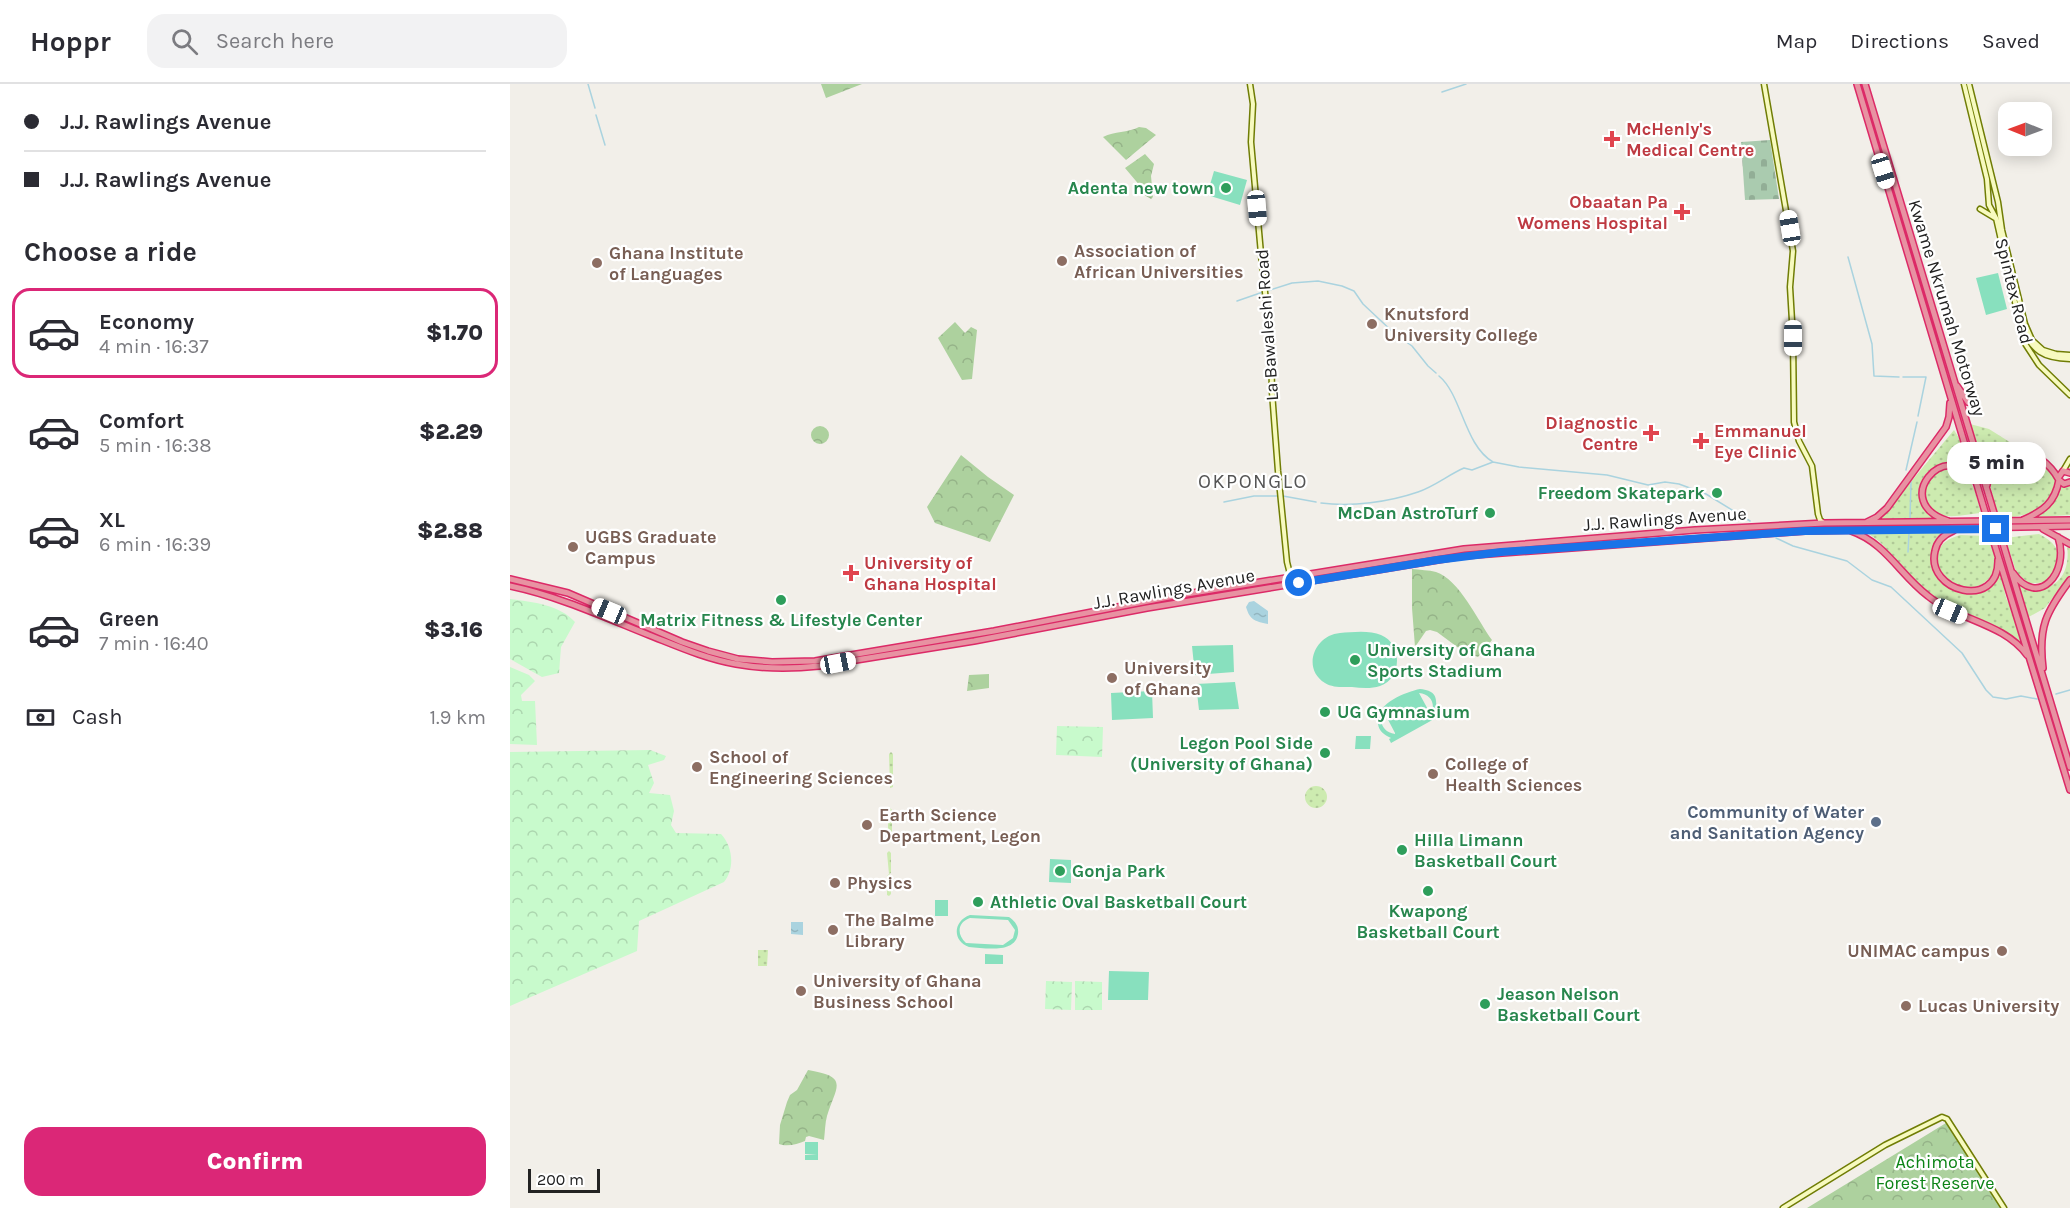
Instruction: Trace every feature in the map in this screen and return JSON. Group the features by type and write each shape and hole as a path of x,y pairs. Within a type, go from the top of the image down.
{"highway":[{"name":"Kwame Nkrumah Motorway","path":"1857,84 1947,389 2070,790"},
{"name":"Kwame Nkrumah Motorway","path":"1865,84 2043,679"},
{"path":"1954,380 1968,402"},
{"path":"1863,523 1877,517 1887,508 1942,434 1950,412 1947,389"},
{"path":"1947,424 1959,424"},
{"path":"1986,489 1991,468 2002,456 2015,449 2023,450 2036,458 2064,484 2070,482"},
{"path":"1952,523 1935,517 1925,506 1923,489 1929,474 1944,466 1957,466 1972,477 1977,487"},
{"path":"2019,522 2043,510 2056,493 2059,473 2063,471 2070,473"},
{"name":"J.J. Rawlings Avenue","path":"510,579 562,591 708,651 738,658 794,662 815,661 972,635 1174,596 1464,549 1695,530 1824,523 2069,523"},
{"name":"J.J. Rawlings Avenue","path":"1288,579 1299,583 1437,560 1501,552 1704,537 1847,529 2037,527 2069,523"},
{"path":"2037,527 2049,531 2070,544"},
{"path":"1847,529 1876,543 1928,597 1950,611 2011,639 2030,659"},
{"path":"1955,529 1940,538 1934,556 1935,569 1951,586 1972,592 1988,586 1997,570 1998,552"},
{"path":"2058,537 2065,548 2067,558"},
{"path":"2010,569 2022,583 2039,588 2053,584 2064,573"},
{"name":"J.J. Rawlings Avenue","path":"510,586 547,595 708,657 736,664 772,668 819,666 974,641 1147,608 1280,586 1288,579"},
{"path":"2070,580 2052,605 2041,634 2040,645 2043,679 2070,767"}],"main road":[{"name":"La Bawaleshi Road","path":"1250,84 1253,104 1251,141 1271,346 1273,409 1288,579"},
{"path":"1764,84 1793,252 1790,279 1794,422 1799,441 1812,466 1819,519 1824,523"},
{"name":"Spintex Road","path":"1964,84 1985,171 1989,201 1996,218 2022,324"},
{"name":"Spintex Road","path":"1969,84 1998,205 2024,342 2031,354 2070,395"},
{"path":"1989,201 1992,198 1996,199"},
{"path":"1992,207 1995,208 1998,205"},
{"path":"1980,209 1996,218"},
{"path":"2022,324 2039,347 2070,357"},
{"path":"2063,471 2070,459"},
{"path":"1783,1208 1884,1145 1942,1117 1947,1119 2004,1208"}],"green space":[{"path":"821,84 862,84 826,98"},
{"path":"1139,127 1146,128 1156,135 1126,160 1103,137 1130,130"},
{"path":"1770,140 1779,199 1745,200 1741,142"},
{"path":"1145,154 1154,164 1151,176 1153,197 1151,199 1141,193 1141,187 1125,168"},
{"path":"1214,171 1247,180 1240,205 1207,195"},
{"path":"1998,273 2007,309 1986,315 1976,278"},
{"path":"955,322 965,333 971,327 977,330 972,379 962,380 938,338"},
{"path":"1970,424 1989,429 2016,446 1997,456 1985,475"},
{"path":"820,426 828,431 829,435 824,443 820,444 812,439 811,435 816,427"},
{"path":"1954,430 1959,438 1969,470 1957,465 1946,464 1928,472 1922,480 1919,499 1924,509 1934,519 1880,519"},
{"path":"2023,451 2033,462 2051,472 2055,480 2053,493 2050,500 2039,509 2004,518 1997,512 1991,490 1991,474 1997,461 2008,454"},
{"path":"961,455 1014,495 990,542 935,523 927,507"},
{"path":"1952,468 1965,475 1973,486 1981,513 1948,516 1938,514 1930,508 1925,492 1927,481 1937,472"},
{"path":"2070,486 2070,515 2035,517 2051,505 2060,487"},
{"path":"1866,532 1942,532 1943,534 1933,548 1932,562 1937,575 1948,586 1961,593 1976,593 1989,586 2000,570 2006,598 2015,617 2025,649 1997,627 1947,605 1925,592 1880,542"},
{"path":"2039,534 2056,548 2061,565 2058,573 2052,579 2029,583 2017,574 2005,538"},
{"path":"1960,535 1987,536 1995,554 1996,563 1990,578 1970,588 1953,584 1938,566 1939,549 1945,542"},
{"path":"2067,545 2070,547 2070,575 2045,608 2027,618 2017,583 2031,590 2054,584 2066,567"},
{"path":"1412,569 1427,570 1444,576 1467,601 1492,640 1478,657 1464,652 1437,632 1430,630 1426,631 1415,647"},
{"path":"510,599 554,608 575,622 561,647 559,673 542,677 510,659"},
{"name":"University of Ghana Sports Stadium","path":"1372,632 1388,639 1396,653 1396,669 1393,676 1387,682 1373,688 1338,687 1325,683 1314,669 1314,653 1324,640 1340,633"},
{"path":"1233,645 1234,672 1195,675 1192,646"},
{"path":"510,667 529,675 535,681 521,695 522,701 535,701 537,745 510,744"},
{"path":"989,674 989,688 967,691 969,675"},
{"path":"1235,682 1239,709 1199,710 1196,684"},
{"path":"1420,689 1432,692 1436,699 1436,718 1391,743 1389,739 1391,738 1382,732 1379,726 1380,711 1399,696","holes":["1419,693 1427,695 1431,700 1433,707 1431,715","1384,712 1395,733 1395,734 1387,731 1383,726"]},
{"path":"1152,691 1153,718 1112,720 1111,693"},
{"path":"1057,726 1103,727 1102,757 1056,755"},
{"path":"1356,736 1371,736 1370,749 1355,749"},
{"path":"650,750 666,756 664,760 648,765 654,783 649,793 670,795 674,811 671,825 676,833 721,834 730,851 731,864 728,876 724,882 639,921 637,951 510,1006 510,752"},
{"path":"891,752 893,754 893,787 890,788 889,754"},
{"path":"1316,786 1324,789 1327,797 1324,805 1316,808 1308,805 1305,797 1308,789"},
{"path":"890,808 892,810 892,840 890,842 888,841 888,810"},
{"path":"889,851 891,853 891,873 889,874 887,853"},
{"name":"Gonja Park","path":"1050,859 1071,860 1071,883 1049,882"},
{"path":"889,874 891,894 889,896 887,895 887,876"},
{"path":"935,900 948,900 948,916 935,916"},
{"path":"970,915 1009,917 1018,929 1016,940 1005,947 990,949 969,947 963,944 957,936 958,926 964,918","holes":["970,918 1008,920 1015,930 1013,938 1003,945 966,943 961,936 961,925"]},
{"path":"758,950 768,950 767,966 758,966"},
{"path":"985,954 1003,955 1003,964 985,964"},
{"path":"1109,971 1149,972 1148,1000 1108,1000"},
{"path":"1046,981 1072,982 1071,1010 1045,1009"},
{"path":"1075,981 1102,982 1102,1010 1075,1010"},
{"path":"808,1070 830,1076 837,1084 826,1119 824,1140 809,1136 805,1141 796,1144 779,1144 780,1125 787,1102"},
{"name":"Achimota Forest Reserve","path":"1946,1123 2001,1208 1807,1208"},
{"path":"805,1142 818,1142 818,1160 805,1160 805,1155 817,1154 805,1154"}],"water":[{"path":"1254,601 1268,611 1268,624 1256,621 1249,615 1246,607 1249,602"},
{"path":"791,922 803,922 803,935 791,934"}],"waterway":[{"path":"588,84 595,108"},
{"path":"1442,92 1466,84"},
{"path":"596,115 605,145"},
{"path":"1848,257 1872,344 1874,376 1899,377"},
{"path":"1267,291 1292,283 1318,281 1354,291 1363,304 1395,334 1412,346 1436,373"},
{"path":"1237,301 1263,292"},
{"path":"1439,376 1453,395 1476,444 1493,462"},
{"path":"1903,377 1926,377 1918,416"},
{"path":"1906,470 1917,422"},
{"path":"1321,503 1358,504 1395,499 1424,490 1464,468 1472,470 1493,462 1519,467 1607,475 1648,485 1665,482 1679,484 1706,494 1750,521"},
{"path":"1910,518 1911,482"},
{"path":"1224,502 1254,496 1277,496"},
{"path":"1283,496 1316,502"},
{"path":"1908,552 1909,533"},
{"path":"1776,538 1793,546 1847,561 1872,580 1891,587 1962,653 1993,697 2006,699 2021,696 2037,699"},
{"path":"2056,694 2070,690"}],"place":[{"name":"McHenly's Medical Centre","path":"1612,139"},
{"name":"Adenta new town","path":"1226,188"},
{"name":"Obaatan Pa Womens Hospital","path":"1682,212"},
{"name":"Association of African Universities","path":"1062,261"},
{"name":"Ghana Institute of Languages","path":"597,263"},
{"name":"Knutsford University College","path":"1372,324"},
{"name":"Diagnostic Centre","path":"1651,433"},
{"name":"Emmanuel Eye Clinic","path":"1701,441"},
{"name":"Freedom Skatepark","path":"1717,493"},
{"name":"McDan AstroTurf","path":"1490,513"},
{"name":"UGBS Graduate Campus","path":"573,547"},
{"name":"University of Ghana Hospital","path":"851,573"},
{"name":"Matrix Fitness & Lifestyle Center","path":"781,600"},
{"name":"University of Ghana Sports Stadium","path":"1355,660"},
{"name":"University of Ghana","path":"1112,678"},
{"name":"UG Gymnasium","path":"1325,712"},
{"name":"Legon Pool Side (University of Ghana)","path":"1325,753"},
{"name":"School of Engineering Sciences","path":"697,767"},
{"name":"College of Health Sciences","path":"1433,774"},
{"name":"Community of Water and Sanitation Agency","path":"1876,822"},
{"name":"Earth Science Department, Legon","path":"867,825"},
{"name":"Hilla Limann Basketball Court","path":"1402,850"},
{"name":"Gonja Park","path":"1060,871"},
{"name":"Physics","path":"835,883"},
{"name":"Kwapong Basketball Court","path":"1428,891"},
{"name":"Athletic Oval Basketball Court","path":"978,902"},
{"name":"The Balme Library","path":"833,930"},
{"name":"UNIMAC campus","path":"2002,951"},
{"name":"University of Ghana Business School","path":"801,991"},
{"name":"Jeason Nelson Basketball Court","path":"1485,1004"},
{"name":"Lucas University","path":"1906,1006"}],"district":[{"name":"OKPONGLO","path":"1253,481"}],"route":[{"path":"1299,583 1462,556 1501,552 1805,531 1996,529"}]}
